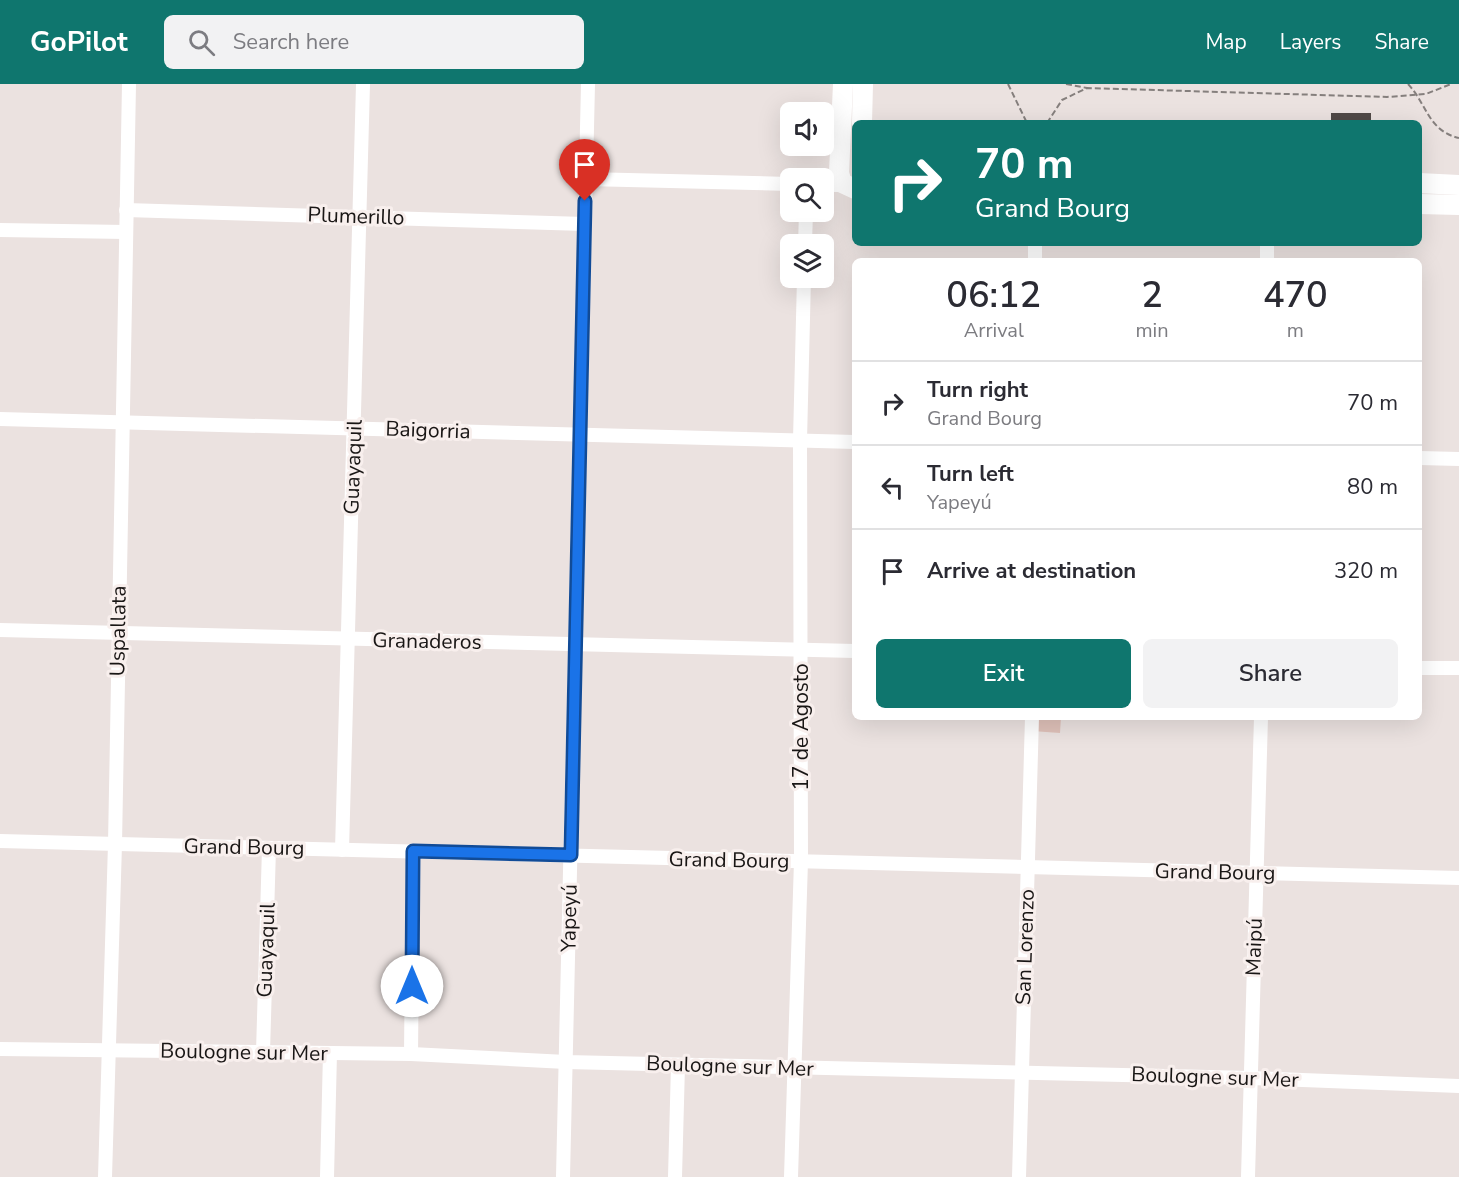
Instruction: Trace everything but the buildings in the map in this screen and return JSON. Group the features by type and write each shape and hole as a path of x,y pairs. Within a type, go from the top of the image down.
{"main road":[{"path":"843,84 849,175"},
{"path":"862,120 863,84"},
{"path":"1422,183 1459,185"},
{"path":"1422,204 1459,205"}],"street":[{"name":"Uspallata","path":"105,1177 115,844 129,84"},
{"name":"Guayaquil","path":"342,850 363,84"},
{"name":"Yapeyú","path":"563,1177 578,644 588,84"},
{"path":"834,181 849,175"},
{"path":"586,179 780,184"},
{"name":"Plumerillo","path":"126,210 360,215 585,224"},
{"path":"0,230 126,232"},
{"name":"17 de Agosto","path":"791,1177 801,861 800,440 804,288"},
{"name":"Baigorria","path":"0,419 852,442"},
{"path":"1422,458 1459,459"},
{"name":"Granaderos","path":"0,630 852,651"},
{"path":"1422,668 1459,668"},
{"name":"San Lorenzo","path":"1019,1177 1032,720"},
{"name":"Maipú","path":"1248,1177 1261,720"},
{"name":"Grand Bourg","path":"0,841 1459,878"},
{"name":"Guayaquil","path":"263,1052 269,848"},
{"path":"411,1054 413,851"},
{"name":"Boulogne sur Mer","path":"0,1049 411,1054 566,1062 1251,1078 1459,1086"},
{"path":"327,1177 330,1053"},
{"path":"675,1177 678,1065"}],"path":[{"path":"1008,84 1026,120"},
{"path":"1066,84 1087,88 1387,97 1426,94 1451,84"},
{"path":"1408,84 1432,123 1450,136 1459,138"},
{"path":"1049,120 1062,100 1087,88"}],"shaded area":[{"path":"1033,720 1061,720 1060,733 1032,731"}],"route":[{"path":"412,986 413,851 571,855 578,644 585,201"}]}
